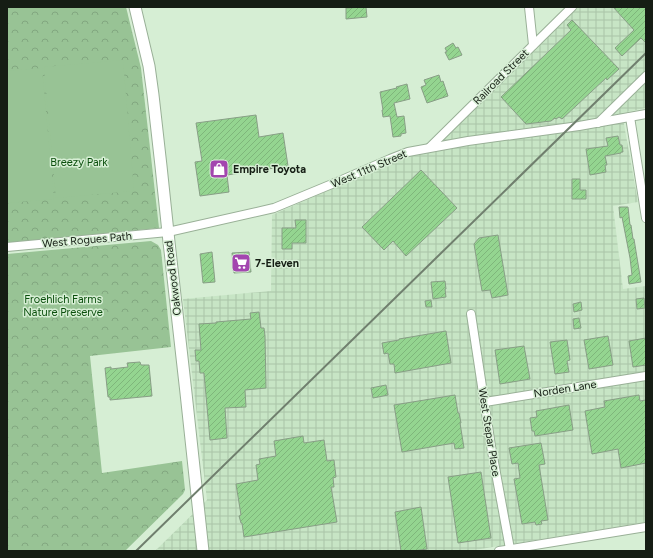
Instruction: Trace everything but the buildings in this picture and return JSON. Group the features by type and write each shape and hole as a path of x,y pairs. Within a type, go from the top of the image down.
{"main road":[{"name":"Oakwood Road","path":"135,7 153,95 203,551"}],"street":[{"path":"529,7 533,45"},
{"name":"Railroad Street","path":"430,147 572,7"},
{"path":"598,123 646,76"},
{"name":"West 11th Street","path":"168,232 274,208 408,152 430,147 598,123 646,114"},
{"path":"630,117 646,218"},
{"name":"West Rogues Path","path":"7,247 168,232"},
{"name":"West Stepar Place","path":"471,314 492,451 510,549"},
{"name":"Norden Lane","path":"485,402 646,376"},
{"path":"499,551 646,528"}],"shaded area":[{"path":"578,7 646,7 646,108 622,113 638,202 613,206 623,289 646,286 646,522 468,551 155,551 207,500 183,299 271,291 272,215 405,157 429,152"}],"green space":[{"name":"Breezy Park","path":"7,7 126,7 141,68 159,228 7,243"},
{"path":"123,60 134,191 56,198 44,67"},
{"path":"42,68 54,199 7,203 7,71"},
{"name":"Froehlich Farms Nature Preserve","path":"151,241 158,245 161,250 171,347 90,356 102,473 182,461 185,490 183,494 125,551 7,551 7,254"}],"railway":[{"path":"136,551 646,53"}],"place":[{"name":"Empire Toyota","path":"219,169"},
{"name":"7-Eleven","path":"241,263"}]}
